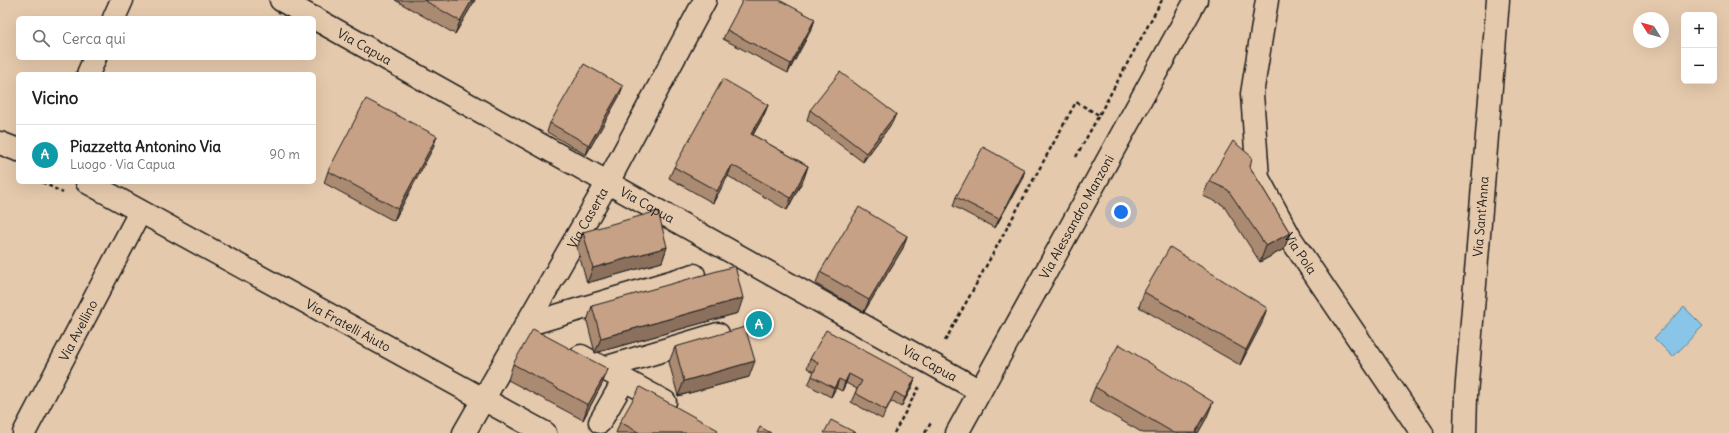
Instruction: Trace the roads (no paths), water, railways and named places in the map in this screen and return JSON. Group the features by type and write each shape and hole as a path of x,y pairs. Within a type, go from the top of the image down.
{"street":[{"path":"115,16 122,0"},
{"name":"Via Capua","path":"281,0 310,16"},
{"name":"Via Caserta","path":"464,433 608,182 705,0"},
{"name":"Via Alessandro Manzoni","path":"957,433 1196,0"},
{"name":"Via Pola","path":"1266,0 1252,94 1258,178 1291,239 1422,433"},
{"name":"Via Sant'Anna","path":"1465,433 1466,395 1498,0"},
{"name":"Via Capua","path":"316,19 980,391"},
{"path":"89,72 94,60"},
{"path":"0,143 16,149"},
{"name":"Via Fratelli Aiuto","path":"90,184 141,220 545,433"},
{"name":"Via Avellino","path":"24,433 141,220"},
{"path":"526,325 694,275"},
{"path":"526,325 684,413"},
{"path":"604,368 718,334"},
{"path":"600,422 624,380"}],"water":[{"path":"1684,307 1703,326 1673,357 1654,338"}],"place":[{"name":"Piazzetta Antonino Via","path":"759,324"}]}
